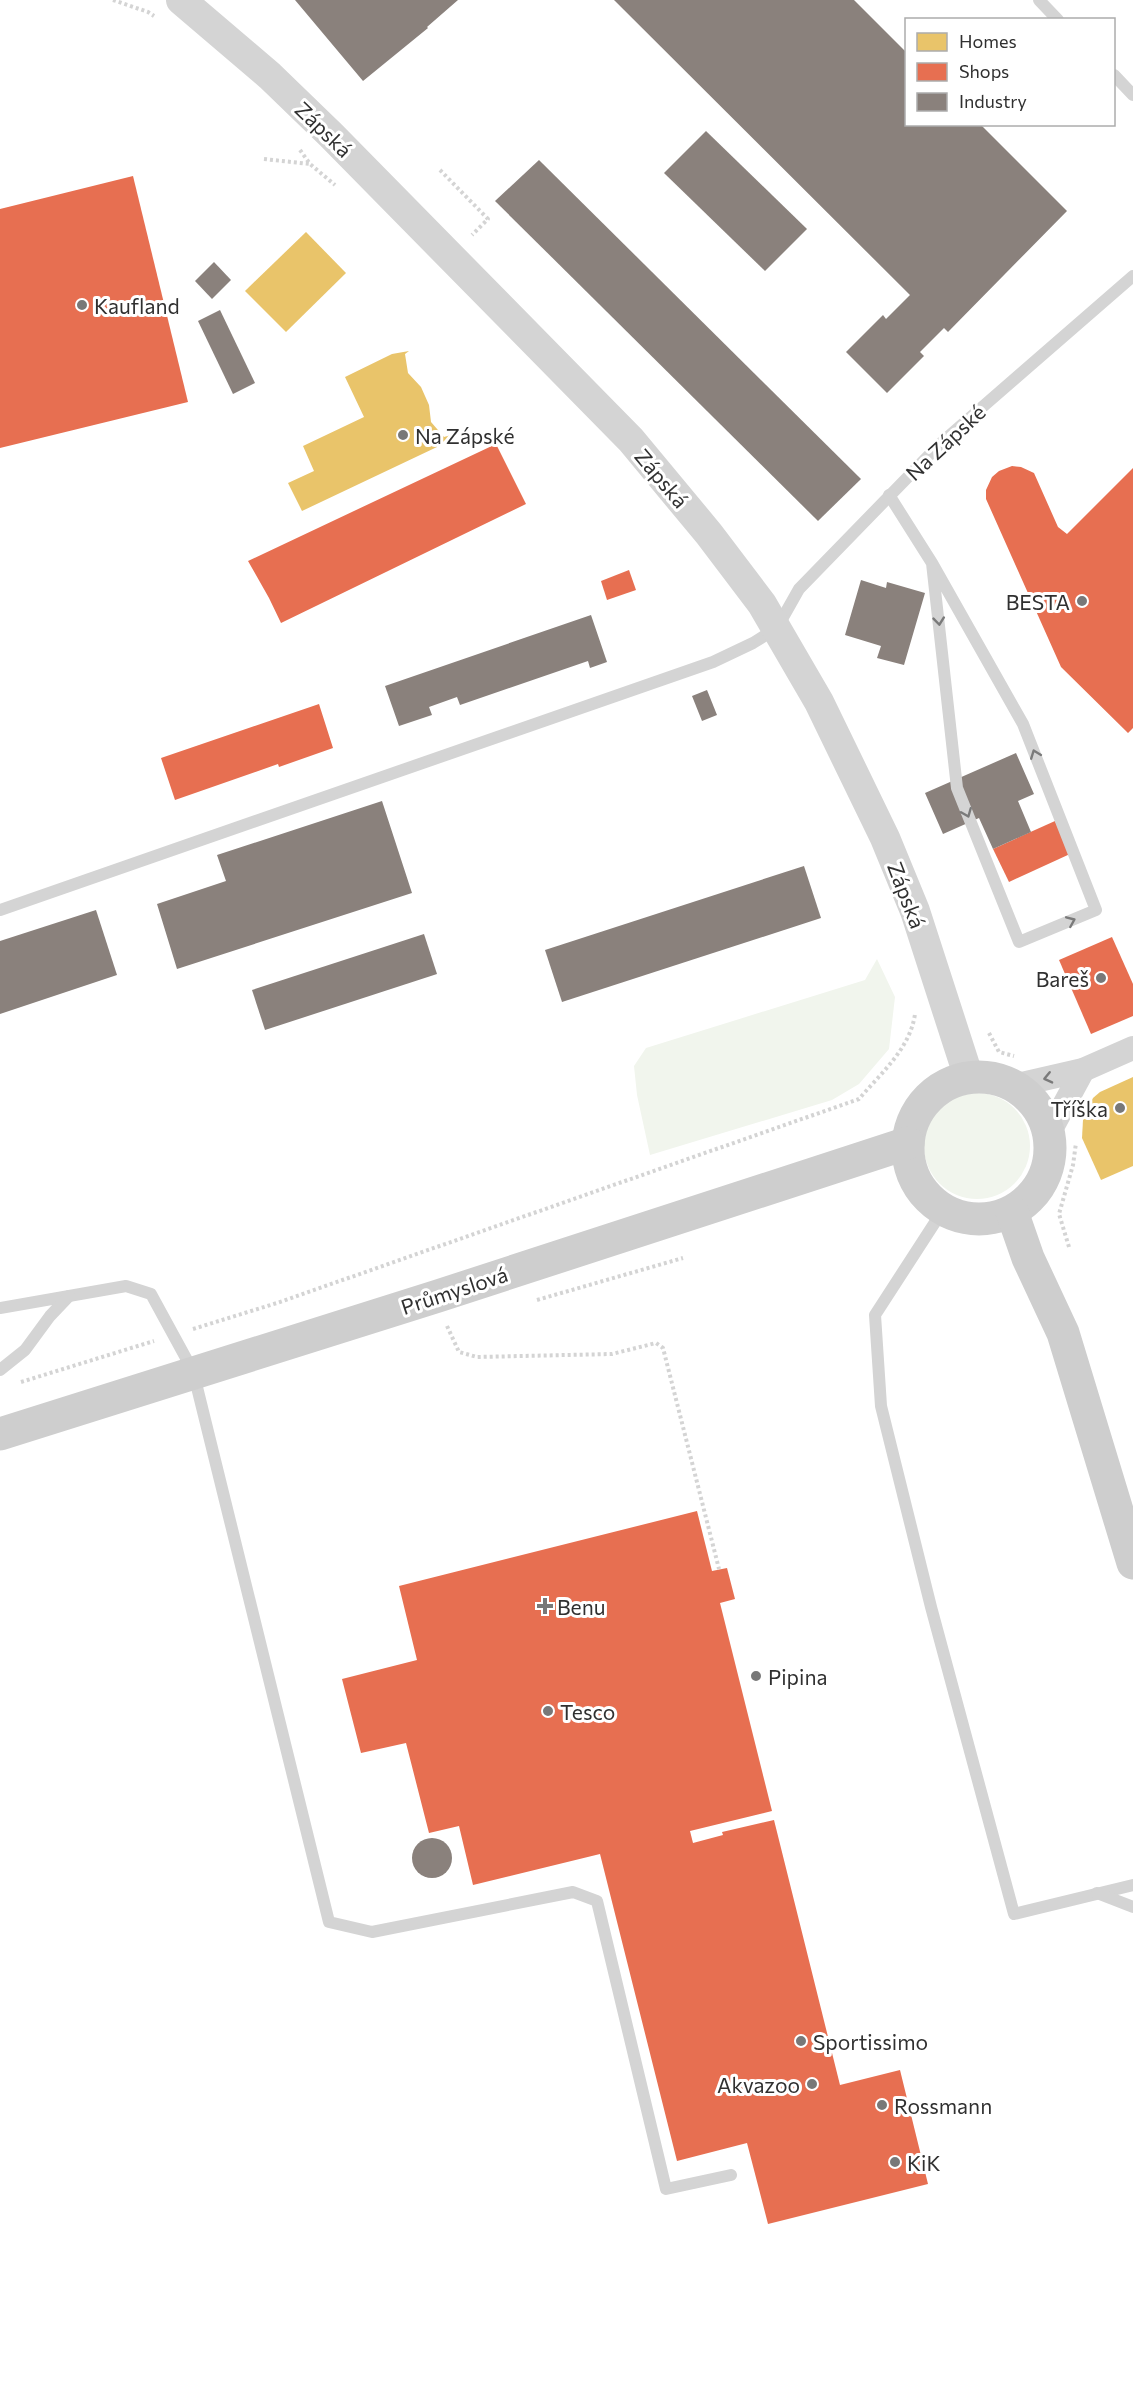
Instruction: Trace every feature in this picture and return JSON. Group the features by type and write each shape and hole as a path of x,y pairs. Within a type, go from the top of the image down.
{"main road":[{"path":"1016,1072 1042,1114 1062,1137 1050,1150 1046,1174 1032,1196 1012,1212 982,1219 962,1217 943,1210 930,1200 915,1181 910,1167 908,1143 914,1119 927,1099 941,1087 969,1077 992,1078 1016,1072"},
{"name":"Průmyslová","path":"0,1434 438,1296 908,1143"},
{"path":"1012,1212 1028,1258 1063,1333 1133,1563"}],"street":[{"name":"Zápská","path":"181,0 228,39 331,135 631,440 709,534 762,604 835,733 885,838 915,911 969,1077"},
{"path":"1016,1072 1083,1070 1133,1048"},
{"path":"1062,1137 1083,1070"}],"lane":[{"path":"1039,0 1056,18"},
{"path":"1115,77 1133,95"},
{"name":"Na Zápské","path":"777,628 799,589 941,443 1133,276"},
{"path":"889,495 932,563 1023,724 1096,910 1019,942 957,788 932,563"},
{"path":"0,910 713,662 753,643 777,628"},
{"path":"943,1210 875,1315 881,1406 1014,1914 1133,1885"},
{"path":"0,1308 126,1286 151,1294 194,1371 329,1922 372,1932 573,1892 597,1901 666,2189 731,2175"},
{"path":"0,1370 25,1350 50,1316 69,1296"},
{"path":"1097,1893 1133,1907"}],"path":[{"path":"264,159 310,164"},
{"path":"440,170 488,219 472,235"},
{"path":"11,1385 277,1303 859,1099 898,1054 913,1029 916,1006"},
{"path":"988,1032 999,1052 1016,1072"},
{"path":"1062,1137 1073,1165 1059,1214 1069,1247"},
{"path":"525,1303 683,1258"},
{"path":"458,1323 446,1326 459,1352 477,1357 612,1354 656,1343 663,1348 719,1569"}],"shaded area":[{"path":"877,959 895,997 889,1049 859,1084 832,1100 650,1155 637,1095 634,1066 646,1048 865,980"},
{"path":"977,1093 997,1097 1015,1108 1026,1126 1030,1146 1026,1166 1015,1184 997,1195 977,1199 957,1195 939,1184 928,1166 924,1146 928,1126 939,1108 957,1097"}],"building: Homes":[{"path":"306,232 346,273 286,332 245,291"},
{"path":"409,351 405,354 408,373 421,387 429,405 431,422 444,437 451,435 437,447 302,511 288,483 314,471 303,446 364,417 345,377 392,354"},
{"path":"1133,1077 1133,1166 1101,1180 1082,1138 1083,1120 1093,1098 1100,1092"}],"building: Shops":[{"name":"Kaufland","path":"133,176 188,402 0,448 0,209"},
{"path":"496,444 526,504 281,623 248,561"},
{"name":"BESTA","path":"1012,466 1034,473 1058,527 1067,534 1133,468 1133,728 1128,733 1061,667 986,499 986,490 992,477 999,471"},
{"path":"629,570 636,590 607,600 601,581"},
{"path":"319,704 333,748 279,767 278,764 175,800 161,758"},
{"path":"1055,821 1070,854 1009,882 993,849"},
{"path":"1112,937 1133,984 1133,1016 1091,1034 1059,960"},
{"path":"697,1511 712,1571 727,1568 735,1599 720,1603 772,1811 690,1831 693,1843 723,1835 722,1832 774,1820 840,2085 900,2070 928,2184 768,2224 747,2143 677,2161 600,1854 473,1885 459,1826 429,1833 406,1743 361,1753 342,1679 417,1660 399,1586"}],"building: Industry":[{"path":"295,0 458,0 428,28 363,81"},
{"path":"614,0 854,0 905,51 905,126 982,126 1067,211 948,332 944,328 920,352 924,356 887,393 846,352 883,315 886,319 910,295"},
{"path":"706,131 807,229 765,271 664,173"},
{"path":"539,160 861,479 818,521 495,201"},
{"path":"214,262 231,280 212,299 195,281"},
{"path":"220,310 255,383 233,394 198,321"},
{"path":"861,580 886,588 887,582 925,593 904,665 877,658 881,646 845,635"},
{"path":"591,615 607,662 590,668 588,661 460,705 457,697 429,707 432,715 399,726 385,686"},
{"path":"707,690 717,715 702,721 692,696"},
{"path":"1016,753 1034,794 1018,801 1031,832 993,849 979,818 943,834 925,793"},
{"path":"382,801 412,893 177,969 157,904 226,881 217,855"},
{"path":"804,866 821,918 562,1002 545,950"},
{"path":"96,910 117,975 0,1014 0,941"},
{"path":"424,934 437,974 265,1030 252,990"},
{"path":"432,1838 440,1839 446,1844 451,1850 451,1866 446,1872 440,1877 432,1878 424,1877 418,1872 413,1866 412,1858 413,1850 418,1844 424,1839"}],"place":[{"name":"Kaufland","path":"82,305"},
{"name":"Na Zápské","path":"403,435"},
{"name":"BESTA","path":"1082,601"},
{"name":"Bareš","path":"1101,978"},
{"name":"Tříška","path":"1120,1108"},
{"name":"Benu","path":"545,1606"},
{"name":"Pipina","path":"756,1676"},
{"name":"Tesco","path":"548,1711"},
{"name":"Sportissimo","path":"801,2041"},
{"name":"Akvazoo","path":"812,2084"},
{"name":"Rossmann","path":"882,2105"},
{"name":"KiK","path":"895,2162"}]}
